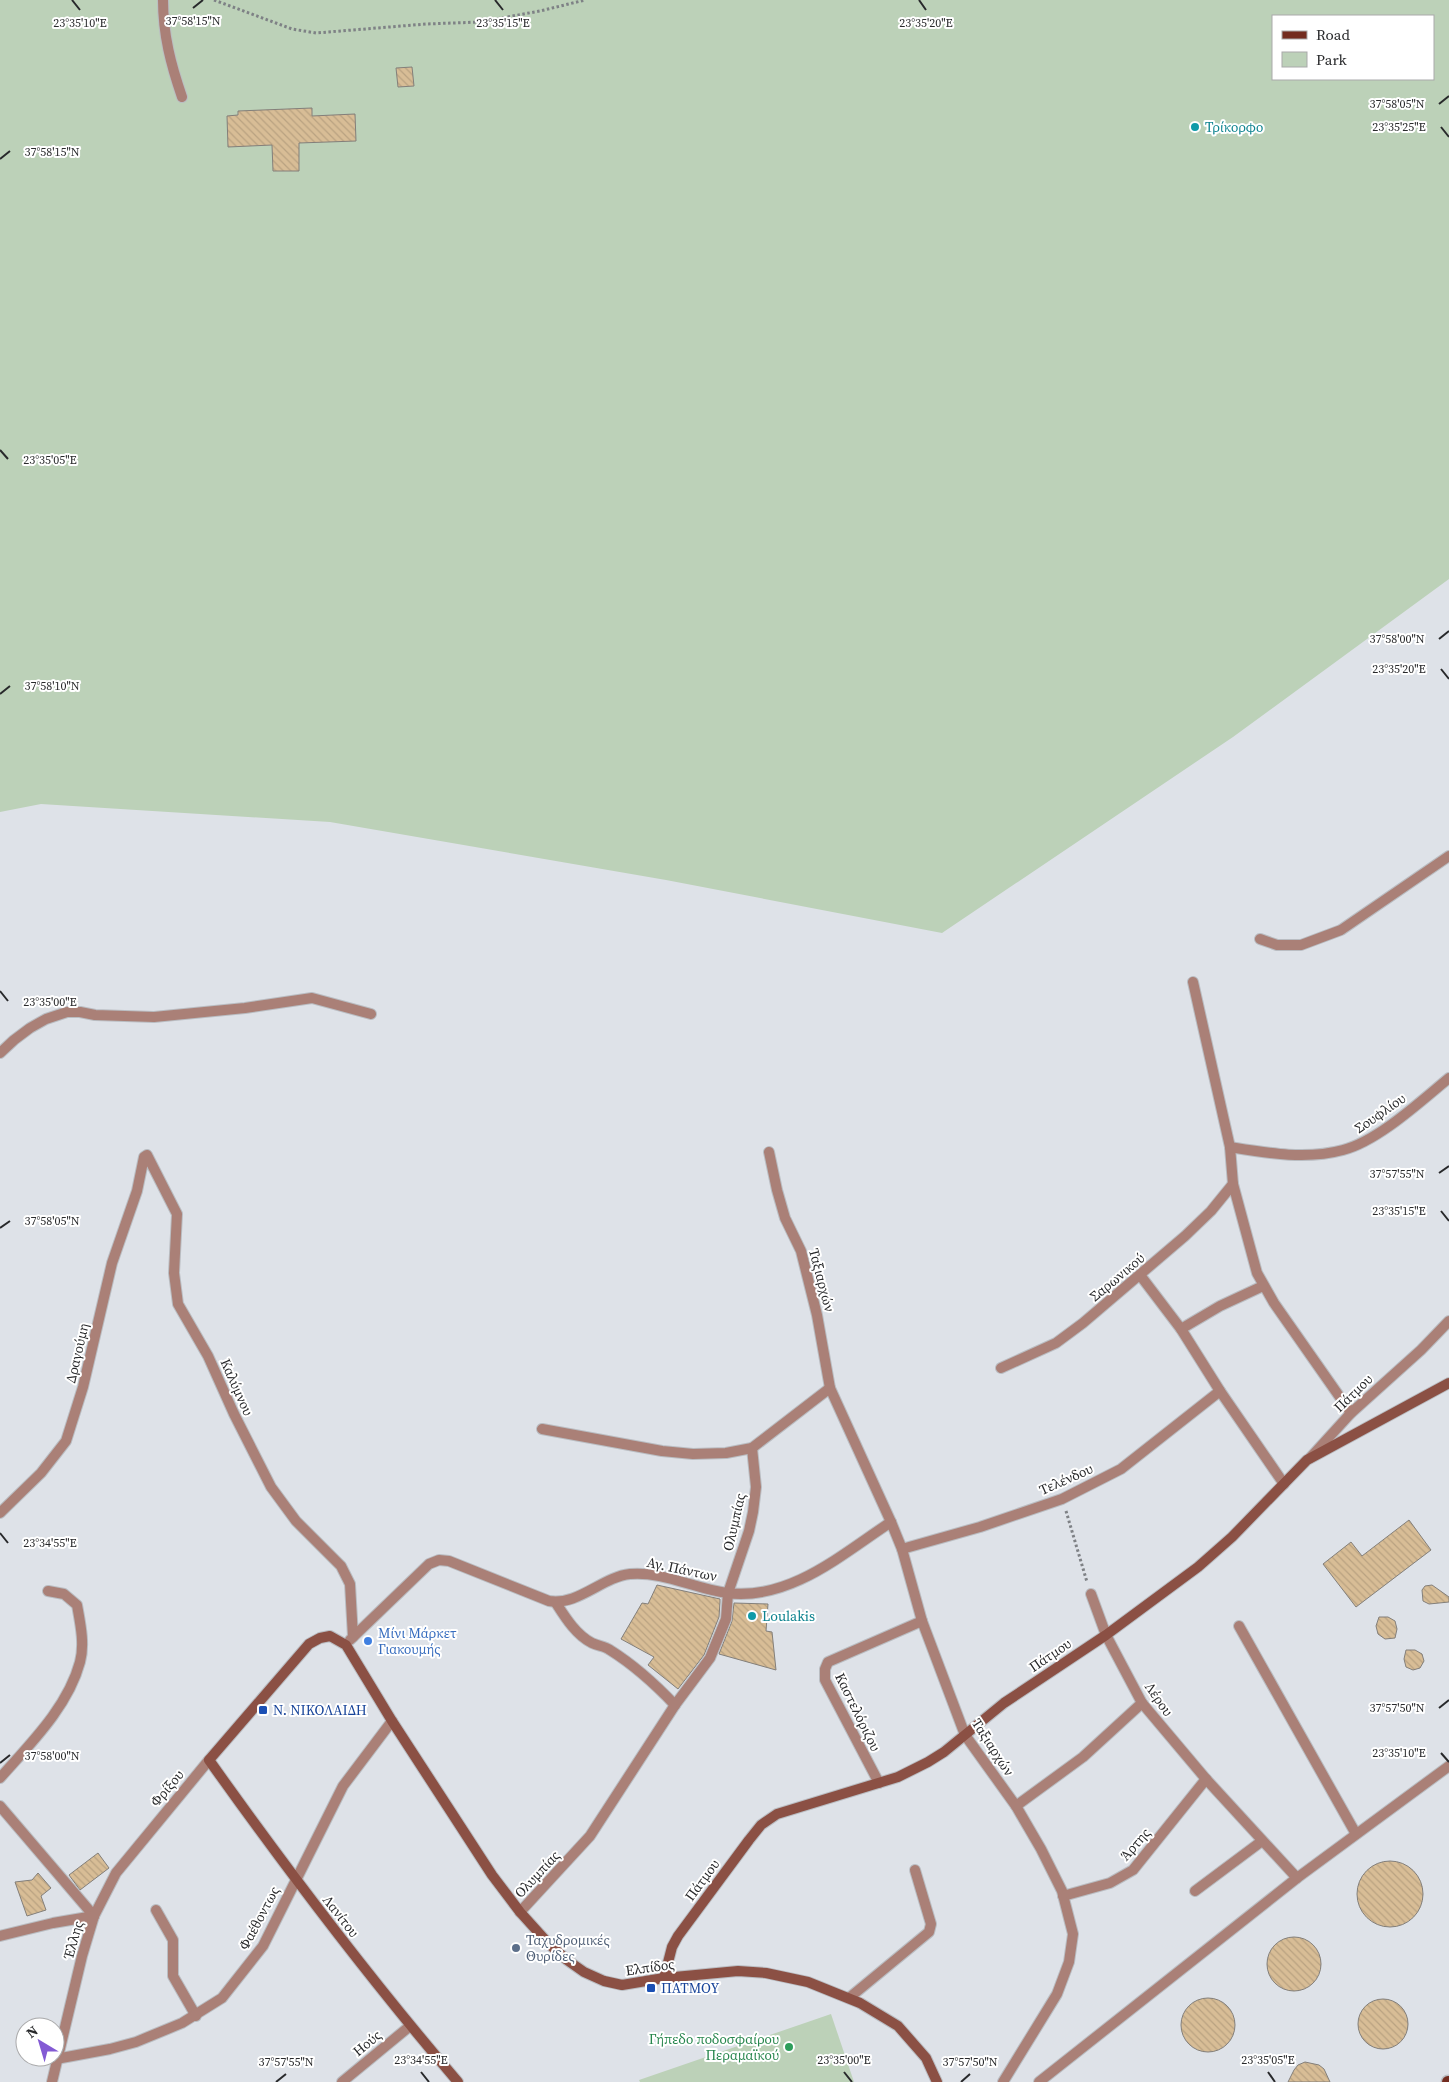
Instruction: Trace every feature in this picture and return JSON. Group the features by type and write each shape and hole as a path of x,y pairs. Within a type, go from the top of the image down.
{"street":[{"path":"163,0 163,24 167,48 182,98"},
{"path":"1260,939 1277,944 1301,945 1341,930 1449,856"},
{"path":"1193,982 1230,1147 1233,1184 1257,1273 1263,1286 1351,1413"},
{"path":"0,1053 30,1028 46,1019 67,1012 154,1017 245,1008 312,998 371,1014"},
{"name":"Σουφλίου","path":"1230,1147 1271,1153 1311,1155 1345,1150 1374,1137 1449,1078"},
{"name":"Ταξιαρχών","path":"770,1152 785,1218 801,1251 817,1315 830,1388 902,1549 922,1621 965,1735 1016,1806 1041,1850 1063,1896 1073,1934 1069,1962 1056,1994 1003,2082"},
{"name":"Καλύμνου","path":"138,1178 144,1157 147,1154 177,1214 174,1274 178,1304 208,1356 234,1414 271,1487 296,1521 341,1566 350,1584 350,1641"},
{"name":"Δραγούμη","path":"0,1513 41,1473 66,1441 81,1397 114,1258 134,1199 138,1178"},
{"name":"Σαρωνικού","path":"1001,1368 1056,1343 1083,1323 1212,1211 1233,1184"},
{"path":"1140,1275 1181,1329 1220,1391 1284,1484"},
{"path":"1181,1329 1220,1306 1263,1286"},
{"name":"Πάτμου","path":"664,1978 672,1947 678,1936 761,1825 776,1814 879,1783 915,1770 944,1752 1004,1703 1106,1635 1198,1567 1232,1537 1351,1413 1449,1321"},
{"path":"1307,1460 1449,1383"},
{"path":"542,1429 626,1446 669,1452 693,1454 726,1453 752,1448 830,1388"},
{"name":"Τελένδου","path":"902,1549 980,1527 1062,1499 1121,1469 1220,1391"},
{"name":"Ολυμπίας","path":"520,1912 590,1836 675,1705 710,1658 726,1619 728,1593 749,1531 753,1512 756,1487 752,1448"},
{"name":"Αγ. Πάντων","path":"556,1603 569,1600 618,1576 643,1573 728,1593 768,1591 801,1581 891,1522"},
{"path":"350,1641 429,1564 439,1560 449,1561 549,1602 556,1603 564,1617 577,1631 591,1643 608,1649 657,1686 675,1705"},
{"path":"0,1778 38,1735 65,1697 80,1660 82,1639 77,1604 64,1594 48,1591"},
{"name":"Λέρου","path":"1091,1594 1106,1635 1142,1703 1206,1779 1297,1878"},
{"name":"Καστελόριζου","path":"879,1783 825,1680 824,1669 828,1662 922,1621"},
{"path":"1239,1626 1356,1834"},
{"name":"Φρίξου","path":"94,1916 116,1873 209,1760 309,1644 320,1638 330,1636 350,1641"},
{"name":"Ελπίδος","path":"350,1641 392,1721 492,1875 520,1912 548,1944 584,1972 604,1981 622,1986 664,1978 738,1971 766,1973 808,1982 874,2010 898,2026 926,2058 937,2082"},
{"path":"1016,1806 1083,1757 1142,1703"},
{"name":"Φαέθοντως","path":"65,2057 136,2042 196,2016 222,1998 263,1946 343,1786 392,1721"},
{"name":"Λανίτου","path":"209,1760 295,1880 410,2026 458,2082"},
{"path":"1039,2082 1297,1878 1449,1766"},
{"name":"Άρτης","path":"1063,1896 1110,1883 1133,1870 1206,1779"},
{"name":"Έλλης","path":"0,1806 94,1916 65,2023"},
{"path":"1195,1891 1262,1841"},
{"path":"849,1998 929,1932 931,1924 915,1870"},
{"path":"156,1910 173,1940 173,1976 196,2016"},
{"path":"0,1936 53,1923 94,1916"},
{"name":"Ηούς","path":"342,2082 410,2026"},
{"name":"Έλλης","path":"52,2082 55,2067"}],"path":[{"path":"214,0 292,29 316,33 426,24 480,22 540,11 585,0"},
{"path":"1062,1499 1091,1594"}],"green space":[{"path":"0,0 1449,0 1449,579 1233,737 942,933 666,880 330,822 41,804 0,812"},
{"name":"Γήπεδο ποδοσφαίρου Περαμαϊκού","path":"831,2014 854,2082 640,2082 639,2080"}],"building":[{"path":"412,67 414,86 398,87 396,68"},
{"path":"312,108 312,116 355,114 356,141 299,143 299,171 273,171 272,145 228,147 227,116 238,115 238,111"},
{"path":"1409,1520 1431,1550 1356,1607 1323,1564 1351,1542 1362,1556"},
{"path":"657,1585 720,1599 719,1617 704,1655 678,1689 648,1665 654,1657 621,1639 642,1603 648,1604"},
{"path":"1432,1585 1449,1597 1449,1602 1429,1604 1423,1601 1422,1590 1425,1586"},
{"path":"734,1603 768,1604 766,1631 772,1632 776,1670 719,1654 732,1621"},
{"path":"1379,1617 1388,1617 1395,1621 1397,1629 1395,1638 1385,1639 1378,1634 1376,1626"},
{"path":"1406,1650 1415,1650 1422,1654 1424,1661 1420,1668 1413,1670 1406,1667 1404,1659"},
{"path":"98,1853 109,1868 80,1890 69,1875"},
{"path":"1390,1861 1403,1864 1413,1871 1420,1881 1423,1894 1420,1907 1413,1917 1403,1924 1390,1927 1377,1924 1367,1917 1360,1907 1357,1894 1360,1881 1367,1871 1377,1864"},
{"path":"38,1873 51,1888 41,1896 46,1910 27,1916 15,1882 32,1880"},
{"path":"1289,1937 1299,1937 1309,1941 1317,1949 1321,1964 1317,1979 1309,1987 1299,1991 1289,1991 1279,1987 1271,1979 1267,1969 1267,1959 1271,1949 1279,1941"},
{"path":"1208,1998 1218,2000 1227,2006 1233,2015 1235,2025 1233,2035 1227,2044 1218,2050 1208,2052 1198,2050 1189,2044 1183,2035 1181,2025 1183,2015 1189,2006 1198,2000"},
{"path":"1378,1999 1388,1999 1401,2006 1408,2019 1408,2029 1401,2042 1388,2049 1378,2049 1369,2045 1362,2038 1358,2029 1358,2019 1362,2010 1369,2003"},
{"path":"1305,2062 1319,2065 1324,2069 1330,2082 1288,2082 1298,2065"}],"place":[{"name":"Τρίκορφο","path":"1195,127"},
{"name":"Loulakis","path":"752,1616"},
{"name":"Μίνι Μάρκετ Γιακουμής","path":"368,1641"},
{"name":"Ν. ΝΙΚΟΛΑΙΔΗ","path":"263,1710"},
{"name":"Ταχυδρομικές Θυρίδες","path":"516,1948"},
{"name":"ΠΑΤΜΟΥ","path":"651,1988"},
{"name":"Γήπεδο ποδοσφαίρου Περαμαϊκού","path":"789,2047"}]}
